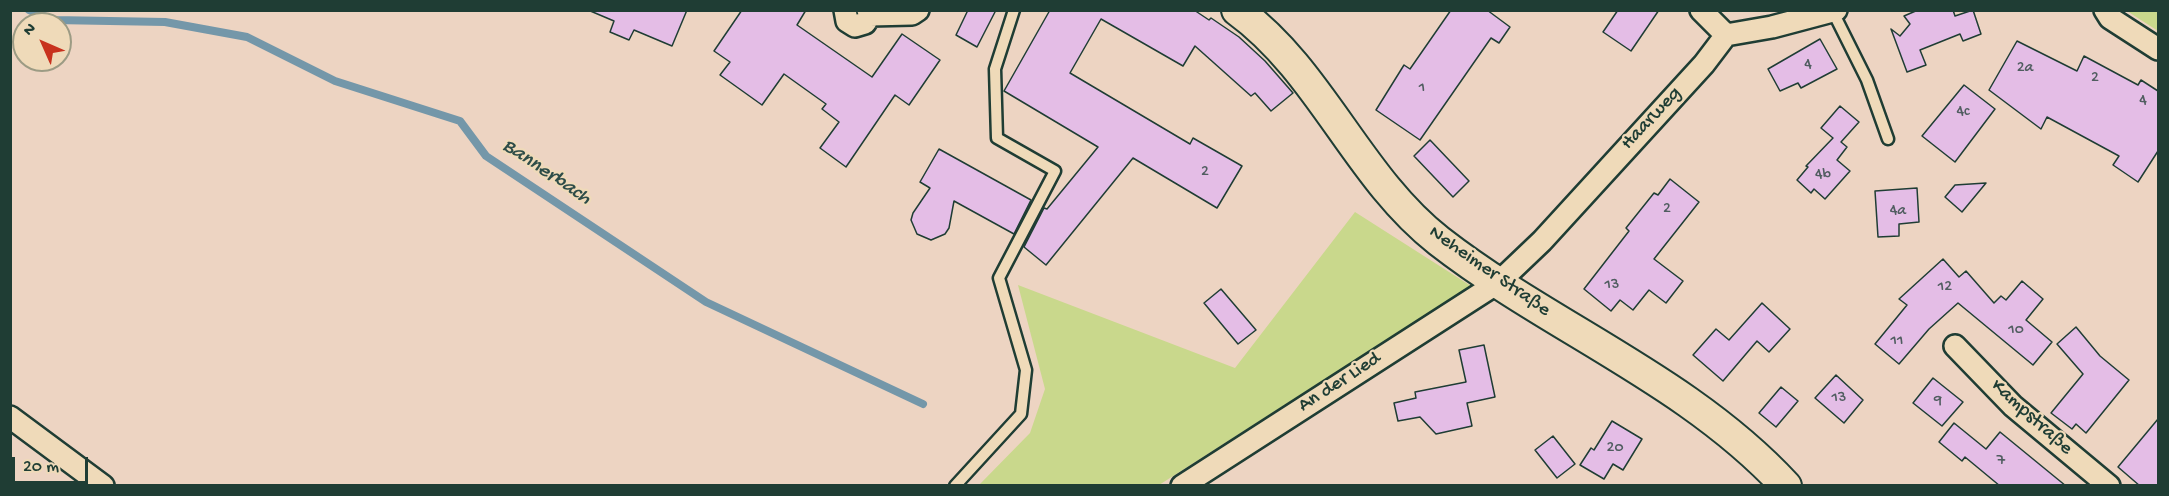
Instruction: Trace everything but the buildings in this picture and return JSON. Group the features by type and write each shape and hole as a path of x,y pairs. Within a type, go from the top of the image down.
{"main road":[{"name":"Neheimer Straße","path":"1236,10 1288,57 1362,160 1399,204 1438,241 1499,282 1633,363 1714,420 1763,460 1786,486"}],"street":[{"path":"845,10 847,21 855,26 865,23 869,13 912,14 918,10"},
{"path":"1701,10 1726,35 1835,11"},
{"path":"2105,10 2110,18 2158,49"},
{"name":"Haarweg","path":"1499,282 1542,242 1704,64 1726,35"},
{"name":"An der Lied","path":"1182,486 1499,282"},
{"name":"Kampstraße","path":"1955,346 2013,406 2109,486"},
{"path":"10,417 103,486"}],"lane":[{"path":"955,486 1021,414 1026,370 999,278 1055,171 997,138 995,69 1014,10"},
{"path":"1835,11 1867,80 1888,139"}],"green space":[{"path":"2127,11 2158,11 2158,31"},
{"path":"1355,212 1471,286 1159,485 979,485 1030,433 1045,389 1018,285 1235,368"}],"waterway":[{"name":"Bannerbach","path":"29,10 54,20 165,22 247,37 335,81 460,121 486,156 706,302 923,404"}]}
